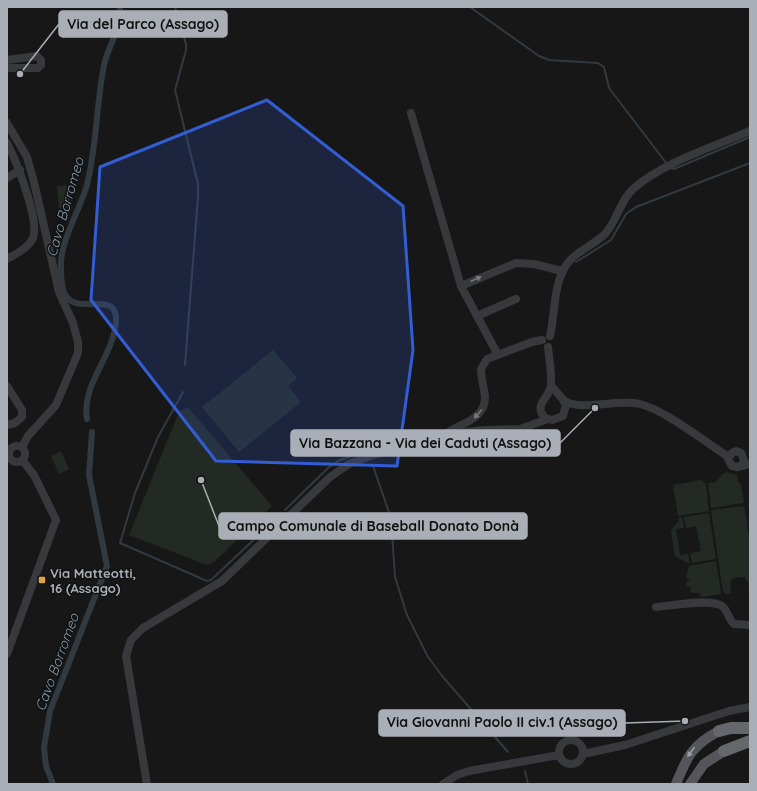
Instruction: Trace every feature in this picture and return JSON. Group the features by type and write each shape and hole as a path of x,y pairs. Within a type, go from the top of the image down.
{"highway":[{"path":"719,731 731,728 750,728"},
{"path":"724,751 750,741"}],"main road":[{"path":"676,784 688,756 696,746 704,738 719,731"},
{"path":"690,784 704,764 724,751"}],"street":[{"path":"7,60 37,56 41,60 41,65 38,68 7,68"},
{"path":"411,113 461,286 498,355"},
{"path":"7,122 27,157 59,292 73,323 78,342 78,353 56,405 28,436 22,447"},
{"path":"565,413 562,399 552,386 547,341 562,271 573,257 604,235 612,224 623,201 644,181 673,165 750,131"},
{"path":"7,144 20,170 35,224 33,238 23,250 7,260"},
{"path":"7,178 20,170"},
{"path":"461,286 508,264 525,262 562,271"},
{"path":"477,316 516,299"},
{"path":"440,438 450,430 473,419 481,412 485,396 481,377 482,364 498,355 532,342 547,341"},
{"path":"7,386 22,410 22,417 15,423 7,425"},
{"path":"532,424 540,411 540,404 552,386"},
{"path":"546,396 552,394 569,404 583,406 622,402 641,404 663,415 729,457"},
{"path":"147,784 126,667 126,656 131,640 158,618 222,581 340,469 373,455 475,430 520,429 548,419 560,418 565,413 583,406"},
{"path":"540,411 548,419"},
{"path":"22,447 13,447 8,455 15,461 22,460"},
{"path":"22,447 25,453 22,460"},
{"path":"732,452 739,452 744,457 746,464 737,467 732,466 729,462 729,457 732,452"},
{"path":"7,654 56,520 34,476 22,460"},
{"path":"656,607 699,603 718,604 723,606 728,617 734,624 750,625"},
{"path":"559,755 564,762 571,764 579,761 583,754 625,745 729,711 750,707"},
{"path":"559,755 562,745 571,740 580,745 583,754"},
{"path":"443,784 457,775 469,771 559,755"}],"highlighted area":[{"path":"267,100 403,206 413,350 397,466 216,461 91,300 100,167"}],"shaded area":[{"path":"70,185 72,208 59,208 57,186"},
{"path":"273,350 297,378 288,386 301,402 239,452 202,407"},
{"path":"188,407 272,506 214,562 207,565 129,535 179,412"},
{"path":"61,451 69,469 59,474 51,456"},
{"path":"727,472 737,475 738,482 741,484 744,503 711,508 708,483 716,482 722,474"},
{"path":"701,480 706,484 709,511 678,516 673,485"},
{"path":"744,506 750,544 750,590 747,591 749,589 748,581 746,581 745,577 733,578 730,584 731,593 733,593 726,594 723,592 711,510"},
{"path":"709,513 716,559 692,563 690,553 701,551 696,526 686,528 684,517"},
{"path":"682,517 684,528 676,529 680,555 688,554 690,563 687,563 675,556 671,530 679,521 678,518"},
{"path":"716,561 721,594 701,597 700,593 691,593 690,586 687,587 686,583 690,581 686,578 689,566"}],"waterway":[{"name":"Cavo Borromeo","path":"87,419 86,407 89,394 114,335 116,322 115,312 111,307 105,304 80,304 73,302 67,297 62,285 61,262 64,244 87,185 93,155 101,80 106,58 117,30 120,7"},
{"path":"175,7 186,44 186,50 175,90 198,184 185,365"},
{"path":"470,7 539,56 549,60 598,63 604,67 609,88 667,164"},
{"path":"671,168 674,169 750,137"},
{"path":"576,262 611,240 626,214 636,207 750,163"},
{"path":"183,392 158,437 135,493 120,543 207,581 211,580 281,514"},
{"name":"Cavo Borromeo","path":"53,784 46,766 44,747 50,711 107,566 89,475 92,432"},
{"path":"285,510 328,468 338,461 362,452 365,453"},
{"path":"373,466 391,518 395,577 407,615 428,657 443,677 508,752"},
{"path":"525,771 528,784"}],"place":[{"name":"Via del Parco (Assago)","path":"20,74"},
{"name":"Via Bazzana - Via dei Caduti (Assago)","path":"595,408"},
{"name":"Campo Comunale di Baseball Donato Donà","path":"201,480"},
{"name":"Via Matteotti, 16 (Assago)","path":"42,580"},
{"name":"Via Giovanni Paolo II civ.1 (Assago)","path":"685,721"}]}
